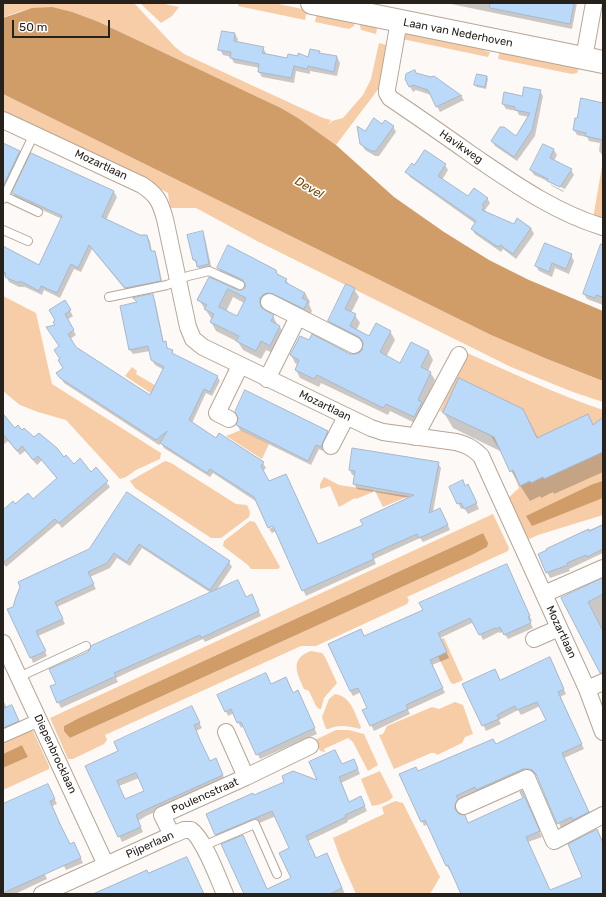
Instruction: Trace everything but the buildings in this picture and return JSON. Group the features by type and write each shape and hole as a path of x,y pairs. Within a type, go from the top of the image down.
{"main road":[{"name":"Laan van Nederhoven","path":"312,3 362,8 399,21 594,60"}],"street":[{"path":"594,3 594,60"},
{"name":"Havikweg","path":"399,21 387,89 390,98 511,182 547,203 590,223 603,227"},
{"name":"Mozartlaan","path":"3,120 142,184 154,193 161,204 188,326 193,339 203,347 370,428 383,432 467,445 481,456 587,690 603,732"},
{"path":"269,302 354,345"},
{"path":"267,379 298,317"},
{"path":"415,437 459,355"},
{"path":"229,419 217,413 240,366"},
{"path":"331,446 346,417"},
{"path":"544,594 603,568"},
{"path":"534,639 559,628"},
{"name":"Diepenbrocklaan","path":"3,643 106,865"},
{"path":"587,690 603,682"},
{"path":"3,736 39,720"},
{"name":"Poulencstraat","path":"226,732 246,777"},
{"name":"Poulencstraat","path":"172,835 162,815 310,746"},
{"path":"464,806 527,778 554,841 603,815"},
{"name":"Pijperlaan","path":"42,894 184,830 191,830 196,834 225,894"}],"lane":[{"path":"34,134 4,197 38,212"},
{"path":"3,230 28,242"},
{"path":"109,297 167,285 178,279 209,271 240,285"},
{"path":"19,677 86,646"},
{"path":"203,846 255,824 277,874"}],"shaded area":[{"path":"3,3 134,3 175,47 184,54 323,118 331,120 328,125 332,121 343,118 363,95 371,79 379,43 386,45 388,48 379,88 336,145 281,108 99,22 74,13 51,8 29,9 3,18"},
{"path":"140,3 160,3 179,7 172,16 161,23"},
{"path":"239,3 274,3 307,10 305,20 238,6"},
{"path":"317,12 356,20 354,26 349,29 315,22"},
{"path":"361,21 378,24 376,34 361,30"},
{"path":"407,33 486,46 485,51 490,52 488,57 402,39"},
{"path":"500,49 580,66 577,73 572,74 498,59"},
{"path":"3,94 491,335 603,381 603,402 573,392 511,367 257,241 196,208 170,208 168,193 129,173 3,116"},
{"path":"603,161 603,222 593,218"},
{"path":"3,296 36,313 52,384 161,453 160,459 120,479 66,420 20,405 3,391"},
{"path":"467,353 551,390 603,410 603,515 538,535 525,541 506,500 519,488 512,470 491,436 440,411"},
{"path":"132,367 137,371 136,374 158,387 155,396 125,376"},
{"path":"241,430 269,444 262,459 226,436"},
{"path":"165,461 171,463 236,504 247,505 250,512 249,517 221,538 211,538 135,488 130,481"},
{"path":"324,477 339,485 373,490 373,492 356,499 355,498 339,507 330,486 320,489 320,484"},
{"path":"375,491 409,496 383,507"},
{"path":"493,514 509,548 508,551 407,597 409,600 407,604 316,646 301,646 105,735 107,740 104,744 73,759 68,759 50,718","holes":["483,533 487,547 70,738 64,726"]},
{"path":"250,521 255,522 280,567 278,569 251,569 223,546 224,541"},
{"path":"444,638 463,680 454,684 451,683 431,642"},
{"path":"311,651 322,653 337,683 324,698 321,709 316,706 309,691 304,689 297,672 297,662 304,654"},
{"path":"335,694 345,698 352,706 361,727 360,729 336,726 326,729 322,717 329,699"},
{"path":"455,702 463,705 473,734 465,737 462,743 437,755 435,753 431,753 394,769 379,735 383,734 387,726 432,707 439,709"},
{"path":"32,729 49,769 3,790 3,768 28,757 22,745 3,754 3,739"},
{"path":"336,730 349,730 364,734 378,765 368,771 353,742 348,738 324,749 325,752 320,751 315,740"},
{"path":"380,771 393,797 384,803 372,806 361,779"},
{"path":"395,801 403,803 440,877 430,894 356,894 333,838 384,814 382,807"}],"water":[{"name":"Devel","path":"52,7 72,12 99,22 281,108 336,145 394,197 444,232 489,260 529,280 603,311 603,381 491,335 3,94 3,18 32,8"},
{"path":"603,481 603,498 532,526 526,516 593,484"},
{"path":"483,533 488,543 487,547 472,555 70,738 64,731 64,726 79,718"},
{"path":"22,745 28,757 3,768 3,754"}]}
